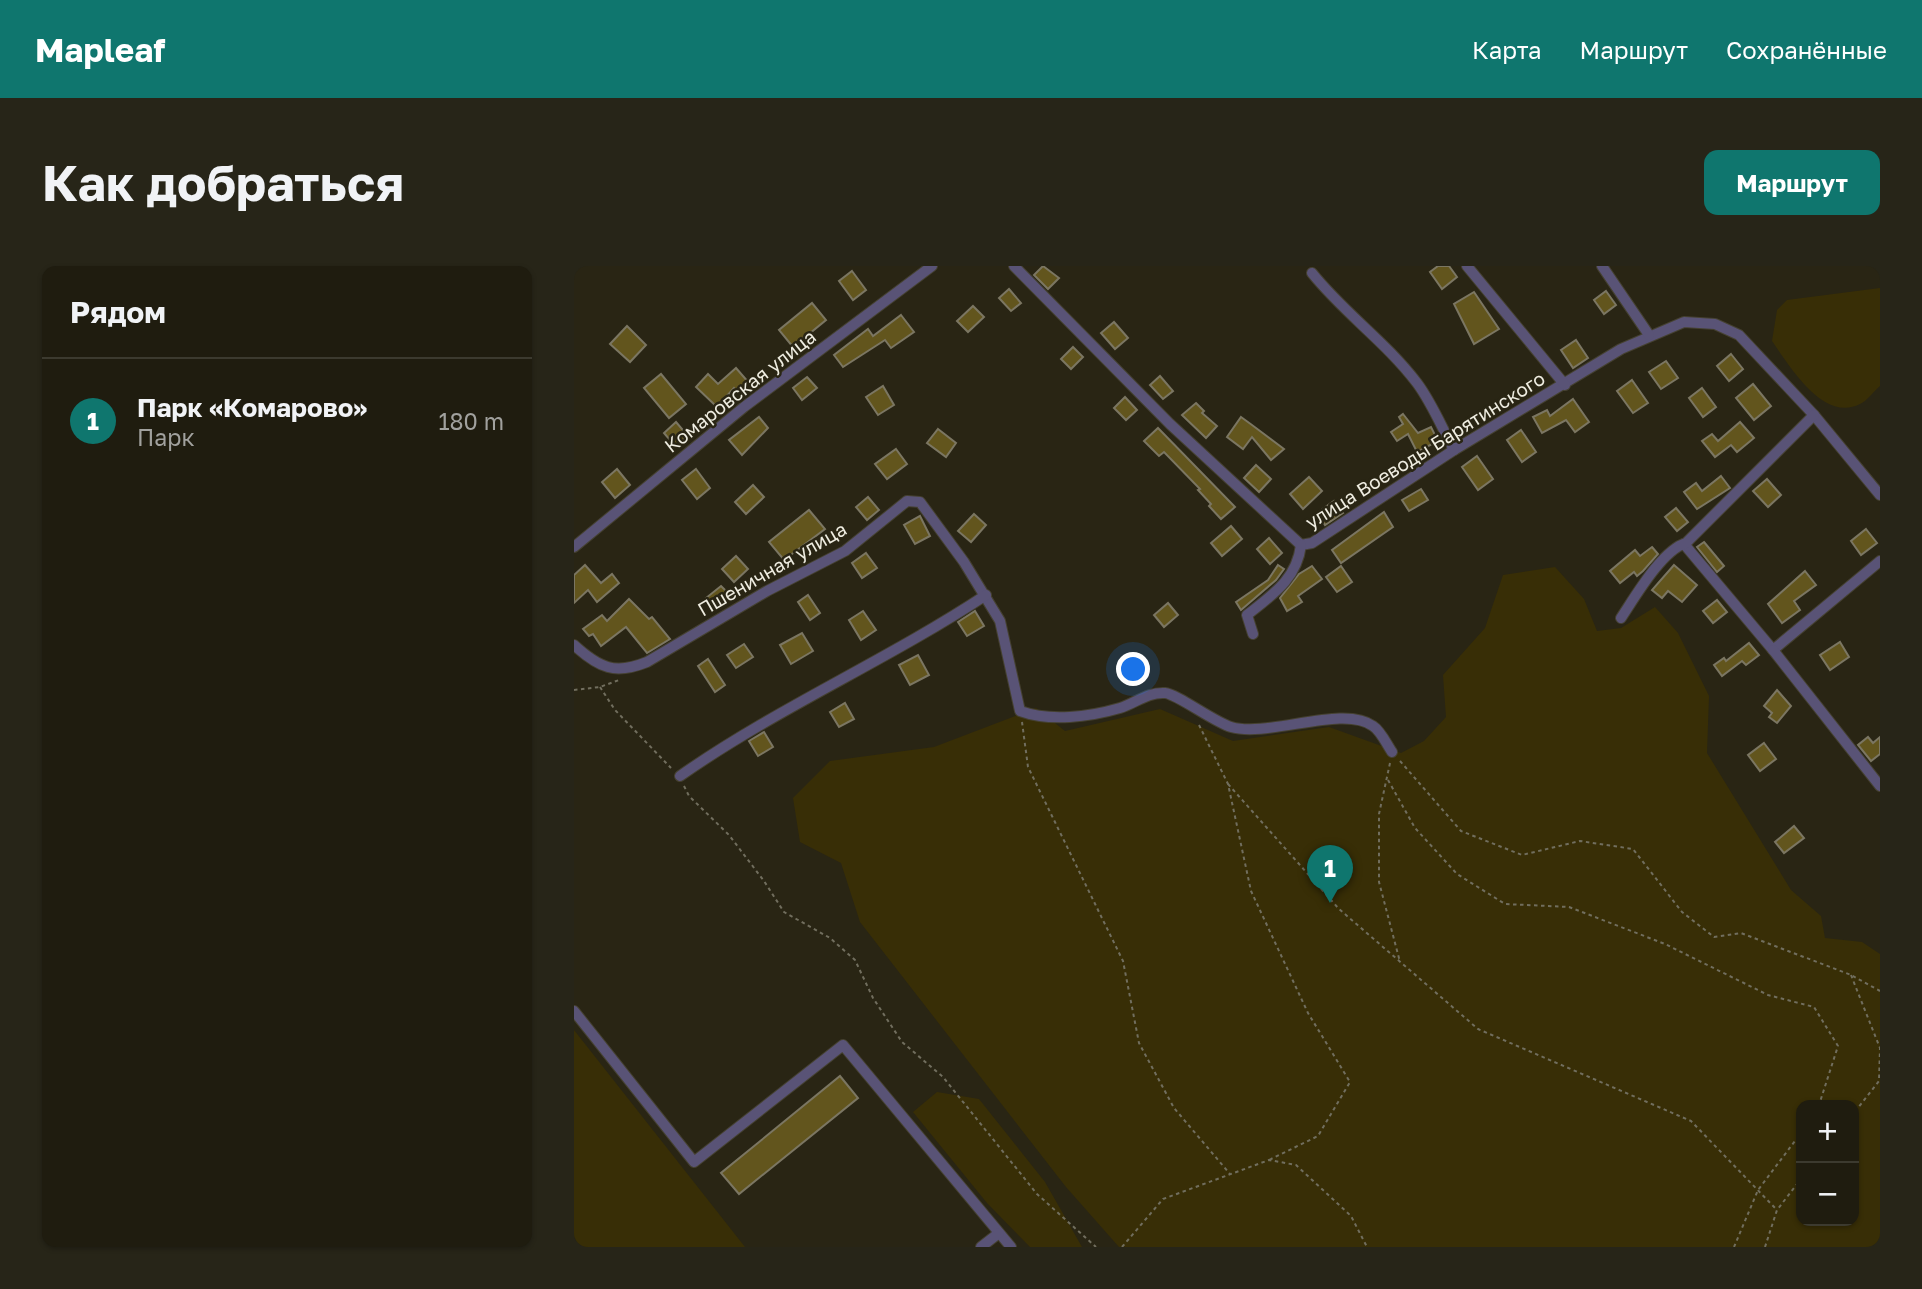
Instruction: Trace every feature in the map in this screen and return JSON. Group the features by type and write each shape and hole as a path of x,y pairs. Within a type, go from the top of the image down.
{"street":[{"name":"Комаровская улица","path":"574,547 744,407 932,266"},
{"name":"улица Воеводы Барятинского","path":"1014,266 1161,414 1301,545 1312,543 1454,450 1621,349 1685,322 1715,324 1739,335 1814,415"},
{"path":"1467,266 1565,385"},
{"path":"1602,266 1649,335"},
{"path":"1312,273 1337,304 1380,343 1417,384 1454,450"},
{"path":"1621,618 1644,583 1677,546 1684,544 1814,415 1880,495"},
{"name":"Пшеничная улица","path":"629,669 647,662 767,591 845,551 907,501 920,502 937,522 986,595 1000,621 1020,711"},
{"path":"1684,544 1773,650 1880,786"},
{"path":"1253,634 1247,615 1287,583 1300,558 1301,545"},
{"path":"1773,650 1880,561"},
{"path":"680,776 726,744 883,659 986,595"},
{"path":"574,645 608,669 629,669"},
{"path":"1020,711 1041,718 1075,715 1119,708 1151,694 1168,693 1191,708 1233,728 1284,727 1345,718 1373,726 1392,752"},
{"path":"574,1011 694,1162 842,1045 1011,1247"},
{"path":"981,1247 999,1233"}],"path":[{"path":"574,690 600,687 617,681 629,669"},
{"path":"600,687 615,710 680,776 689,796 729,835 784,912 830,938 855,960 873,998 902,1042 943,1077 1037,1194 1096,1247"},
{"path":"1122,1247 1163,1199 1269,1160 1318,1136 1350,1082 1308,1013 1251,891 1228,784 1191,708"},
{"path":"1020,711 1028,767 1123,961 1139,1044 1174,1108 1230,1174"},
{"path":"1392,752 1379,814 1379,881 1400,962"},
{"path":"1392,752 1461,831 1522,855 1580,841 1633,849 1682,912 1714,937 1741,933 1851,975 1880,991"},
{"path":"1387,779 1415,828 1457,874 1506,904 1569,907 1665,944 1768,995 1814,1007 1838,1046 1821,1100"},
{"path":"1228,784 1339,909 1478,1029 1691,1121 1777,1210"},
{"path":"1851,975 1880,1048 1880,1081 1859,1107"},
{"path":"1734,1247 1758,1190 1796,1140"},
{"path":"1269,1160 1296,1165 1351,1216 1367,1247"},
{"path":"1765,1247 1777,1210 1796,1186"}],"shaded area":[{"path":"1880,288 1880,386 1860,404 1846,408 1833,406 1808,389 1772,341 1777,310 1787,300"},
{"path":"1555,567 1584,599 1597,631 1621,628 1655,607 1678,633 1709,696 1707,753 1791,890 1821,916 1825,938 1862,942 1880,954 1880,1247 1119,1247 1066,1187 860,922 841,863 800,842 793,798 830,761 934,747 1036,708 1065,731 1160,709 1233,741 1329,727 1401,753 1424,741 1446,717 1443,675 1485,628 1503,575"},
{"path":"574,1030 745,1247 574,1247"},
{"path":"937,1092 979,1099 1045,1182 1082,1247 1030,1247 987,1203 913,1112"}],"building":[{"path":"1043,266 1059,278 1048,289 1034,275"},
{"path":"1438,266 1449,266 1457,277 1442,289 1430,272"},
{"path":"852,271 866,290 853,300 839,281"},
{"path":"1009,289 1021,303 1011,311 999,298"},
{"path":"1606,291 1616,305 1604,314 1594,300"},
{"path":"1474,292 1499,329 1474,344 1454,304"},
{"path":"812,303 826,320 793,347 779,330"},
{"path":"973,306 984,317 968,332 957,321"},
{"path":"901,315 914,332 891,348 885,340 843,367 834,355 868,329 873,336"},
{"path":"1114,322 1128,338 1115,349 1101,333"},
{"path":"627,326 646,345 630,362 610,344"},
{"path":"1576,340 1588,358 1573,368 1561,350"},
{"path":"1073,347 1083,357 1071,369 1061,359"},
{"path":"1731,354 1743,369 1729,381 1717,366"},
{"path":"1666,361 1678,378 1661,389 1649,372"},
{"path":"736,368 749,383 738,392 734,388 717,407 696,387 708,374 718,384"},
{"path":"661,374 686,404 669,418 644,388"},
{"path":"1160,376 1173,391 1163,399 1150,385"},
{"path":"807,377 817,388 802,400 793,388"},
{"path":"1632,380 1648,403 1633,413 1617,391"},
{"path":"1753,384 1771,406 1754,420 1736,398"},
{"path":"883,386 894,405 878,415 866,397"},
{"path":"1702,388 1716,407 1703,417 1689,398"},
{"path":"1125,397 1137,410 1126,420 1114,408"},
{"path":"1573,399 1589,422 1575,432 1566,420 1542,433 1533,417 1547,410 1550,416"},
{"path":"1196,403 1204,411 1202,413 1217,426 1206,438 1182,415"},
{"path":"1403,414 1418,433 1431,427 1438,441 1417,452 1408,434 1397,441 1391,432 1403,424 1399,417"},
{"path":"759,417 768,428 742,455 729,440"},
{"path":"1241,417 1284,449 1271,460 1252,437 1243,449 1227,437"},
{"path":"676,422 688,436 675,446 664,433"},
{"path":"1740,422 1754,438 1737,452 1731,445 1715,457 1702,441 1712,434 1718,441"},
{"path":"1158,428 1235,507 1221,519 1209,506 1211,504 1198,490 1200,489 1164,452 1159,456 1144,441"},
{"path":"938,429 956,443 946,457 927,443"},
{"path":"1521,430 1536,452 1522,462 1507,440"},
{"path":"896,449 907,464 887,479 875,464"},
{"path":"1477,456 1493,479 1478,490 1462,467"},
{"path":"1256,465 1271,479 1259,492 1244,478"},
{"path":"617,469 630,485 615,498 602,482"},
{"path":"696,469 710,488 697,499 682,480"},
{"path":"1721,476 1730,488 1697,509 1684,492 1696,483 1702,491"},
{"path":"1309,477 1322,491 1303,509 1290,494"},
{"path":"1767,479 1781,495 1768,507 1753,491"},
{"path":"753,485 764,497 746,514 735,502"},
{"path":"1421,489 1428,500 1409,511 1402,500"},
{"path":"868,497 879,510 867,520 856,507"},
{"path":"1334,501 1343,513 1325,525 1317,513"},
{"path":"1676,508 1688,522 1677,531 1665,517"},
{"path":"809,510 825,529 784,560 769,542"},
{"path":"1384,512 1393,527 1341,563 1332,550"},
{"path":"974,514 986,525 971,542 958,531"},
{"path":"920,516 930,536 915,544 904,525"},
{"path":"1231,526 1242,539 1222,556 1211,543"},
{"path":"1866,529 1877,543 1861,555 1851,541"},
{"path":"1269,538 1282,553 1270,564 1257,549"},
{"path":"1704,542 1724,566 1717,572 1697,547"},
{"path":"1652,547 1658,554 1637,576 1634,572 1620,583 1610,571 1635,550 1640,556"},
{"path":"866,553 877,568 862,578 852,563"},
{"path":"736,556 748,569 734,582 722,569"},
{"path":"585,565 601,583 612,574 619,583 597,602 588,590 574,603 574,575"},
{"path":"1278,565 1284,569 1276,580 1241,610 1236,602 1268,580"},
{"path":"1674,565 1697,585 1682,602 1668,591 1662,598 1652,590"},
{"path":"1312,566 1322,579 1298,596 1302,602 1287,611 1280,598 1299,574"},
{"path":"1341,566 1352,582 1337,592 1326,577"},
{"path":"1805,571 1816,585 1794,601 1800,610 1782,623 1768,604"},
{"path":"721,586 730,595 715,608 706,598"},
{"path":"808,595 820,613 810,620 798,602"},
{"path":"629,599 649,619 652,617 670,639 647,653 626,627 601,646 593,634 589,636 583,629 602,615 607,621"},
{"path":"1717,600 1727,612 1713,623 1703,611"},
{"path":"1168,603 1178,615 1164,627 1154,615"},
{"path":"863,611 876,630 861,640 849,620"},
{"path":"975,611 984,626 967,636 958,622"},
{"path":"802,633 813,651 791,664 780,645"},
{"path":"1840,642 1849,657 1830,670 1820,655"},
{"path":"1749,643 1759,655 1746,665 1742,661 1722,676 1714,665 1724,658 1726,661"},
{"path":"744,644 753,657 736,668 727,655"},
{"path":"918,655 929,675 910,685 899,665"},
{"path":"708,659 725,685 715,692 698,666"},
{"path":"1777,690 1791,706 1777,723 1769,717 1772,713 1764,706"},
{"path":"845,703 854,719 839,727 830,712"},
{"path":"764,732 773,747 758,756 749,741"},
{"path":"1868,737 1873,743 1880,737 1880,754 1871,761 1858,745"},
{"path":"1764,743 1776,759 1760,771 1748,755"},
{"path":"1794,826 1804,838 1784,853 1775,842"},
{"path":"840,1076 858,1098 739,1194 721,1173"}],"place":[{"name":"Парк «Комарово»","path":"1330,903"}]}
